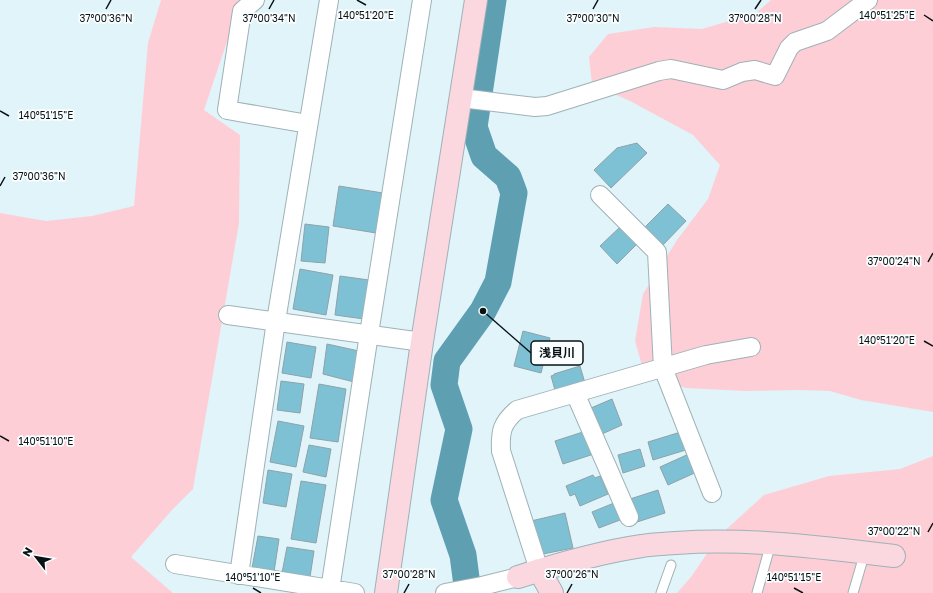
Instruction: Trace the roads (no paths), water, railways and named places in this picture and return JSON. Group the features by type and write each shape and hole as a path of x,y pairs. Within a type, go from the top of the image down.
{"street":[{"path":"255,0 242,12 227,110 308,124"},
{"path":"239,575 276,321 329,0"},
{"path":"330,590 422,0"},
{"path":"386,593 422,342 473,99 476,0"},
{"path":"473,99 535,107 547,106 658,71 671,69 723,80 742,72 755,70 775,76 789,48 795,42 827,31 868,0"},
{"path":"600,195 657,252 662,368 712,493"},
{"path":"228,315 422,342"},
{"path":"552,593 539,570 501,451 500,436 503,426 510,416 517,410 706,355 751,347"},
{"path":"575,393 629,517"},
{"path":"451,592 518,577 595,555 642,546 727,541 771,543 894,556"},
{"path":"175,564 355,593"}],"lane":[{"path":"757,593 771,543"},
{"path":"854,593 865,552"},
{"path":"661,593 671,565"}],"waterway":[{"path":"468,593 463,555 444,500 459,429 444,385 447,361 483,311 498,282 514,193 508,177 484,156 474,127 493,0"}],"place":[{"name":"浅貝川","path":"483,311"}]}
